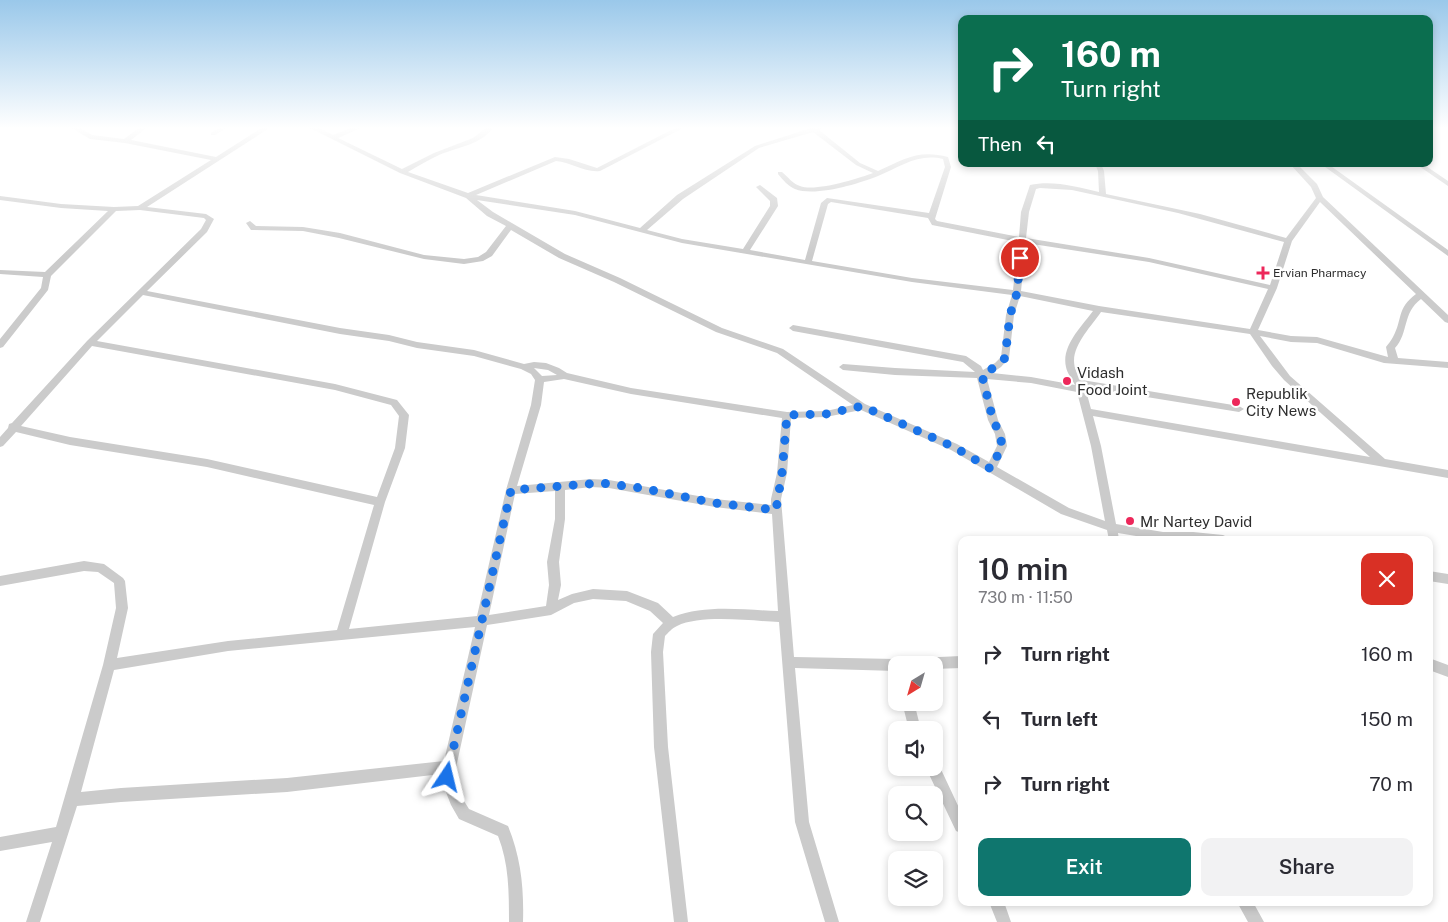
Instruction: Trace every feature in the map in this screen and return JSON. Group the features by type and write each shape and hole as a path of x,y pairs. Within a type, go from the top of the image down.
{"street":[{"path":"140,208 200,170"},
{"path":"398,170 469,196 575,213 682,241 912,280 1017,293 1291,339 1317,340 1394,361 1448,365"},
{"path":"402,172 406,170"},
{"path":"469,196 529,170"},
{"path":"641,231 680,197 721,170"},
{"path":"871,170 878,173"},
{"path":"780,173 792,186 799,190 808,190 849,183 885,170"},
{"path":"947,170 931,216 935,223 1022,240 1149,260 1272,288"},
{"path":"1101,170 1102,193"},
{"path":"1299,170 1314,186 1320,198 1448,320"},
{"path":"1332,170 1448,254"},
{"path":"1429,170 1444,179 1448,184"},
{"path":"982,375 1005,358 1010,315 1017,293 1025,212 1033,187 1048,186 1102,193 1248,228 1288,241"},
{"path":"745,252 774,206 774,200 760,187"},
{"path":"469,196 490,214 562,256 617,280 719,330 780,350 862,406 954,447 1086,520 1110,527 1163,536 1194,536"},
{"path":"0,198 62,206 114,209 140,208 206,216 210,219 204,230 90,343 12,427 0,443"},
{"path":"1253,332 1272,288 1288,241 1320,198"},
{"path":"808,263 824,203 830,200 931,216"},
{"path":"0,345 45,288 47,275 114,209"},
{"path":"250,222 254,228 264,230 295,228 325,232 438,260 462,261 479,260 486,257 510,226"},
{"path":"0,272 47,275"},
{"path":"140,292 340,331 389,338 416,345 474,353 524,367 534,372 540,379 552,380 564,376 631,391 787,415 826,414 862,406"},
{"path":"1394,361 1390,347 1396,340 1404,312 1410,301 1421,295"},
{"path":"1099,308 1073,345 1070,368 1080,386 1096,446 1113,536"},
{"path":"793,328 966,359 978,368 982,375 993,420 1000,434 1002,446 991,469"},
{"path":"1253,332 1287,378 1382,462"},
{"path":"90,343 335,387 394,402 404,415 404,428 400,448 380,502 342,634"},
{"path":"524,367 532,365 548,367 560,371 564,376"},
{"path":"843,367 894,373 982,375 1028,379 1239,409"},
{"path":"516,922 517,885 512,852 503,831 464,814 447,777 511,490 536,405 540,379"},
{"path":"1087,412 1448,474"},
{"path":"787,415 782,473 776,510 802,822 832,922"},
{"path":"12,427 70,441 207,463 380,502"},
{"path":"511,490 591,483 614,484 715,503 776,510"},
{"path":"551,610 555,585 553,562 560,519 560,487"},
{"path":"0,582 84,566 100,567 119,581 122,608 109,665 72,800 33,922"},
{"path":"1433,577 1448,579"},
{"path":"109,665 228,646 481,621 551,610 572,599 593,594 627,596 654,607 672,623"},
{"path":"681,922 661,747 657,652 659,634 672,623 690,617 724,614 785,617"},
{"path":"788,662 888,665"},
{"path":"943,663 958,662"},
{"path":"1433,665 1448,671"},
{"path":"72,800 121,795 287,785 448,767"},
{"path":"937,776 958,820"},
{"path":"0,844 61,833"},
{"path":"998,906 1004,922"},
{"path":"1247,906 1257,922"}],"place":[{"name":"Ervian Pharmacy","path":"1263,273"},
{"name":"Vidash Food Joint","path":"1067,381"},
{"name":"Republik City News","path":"1236,402"},
{"name":"Mr Nartey David","path":"1130,521"}],"route":[{"path":"447,777 511,490 601,483 641,488 715,503 776,510 776,499 782,473 787,415 826,414 862,406 954,447 991,469 1002,446 1000,434 993,420 982,375 1005,358 1010,315 1017,293 1020,258"}]}
